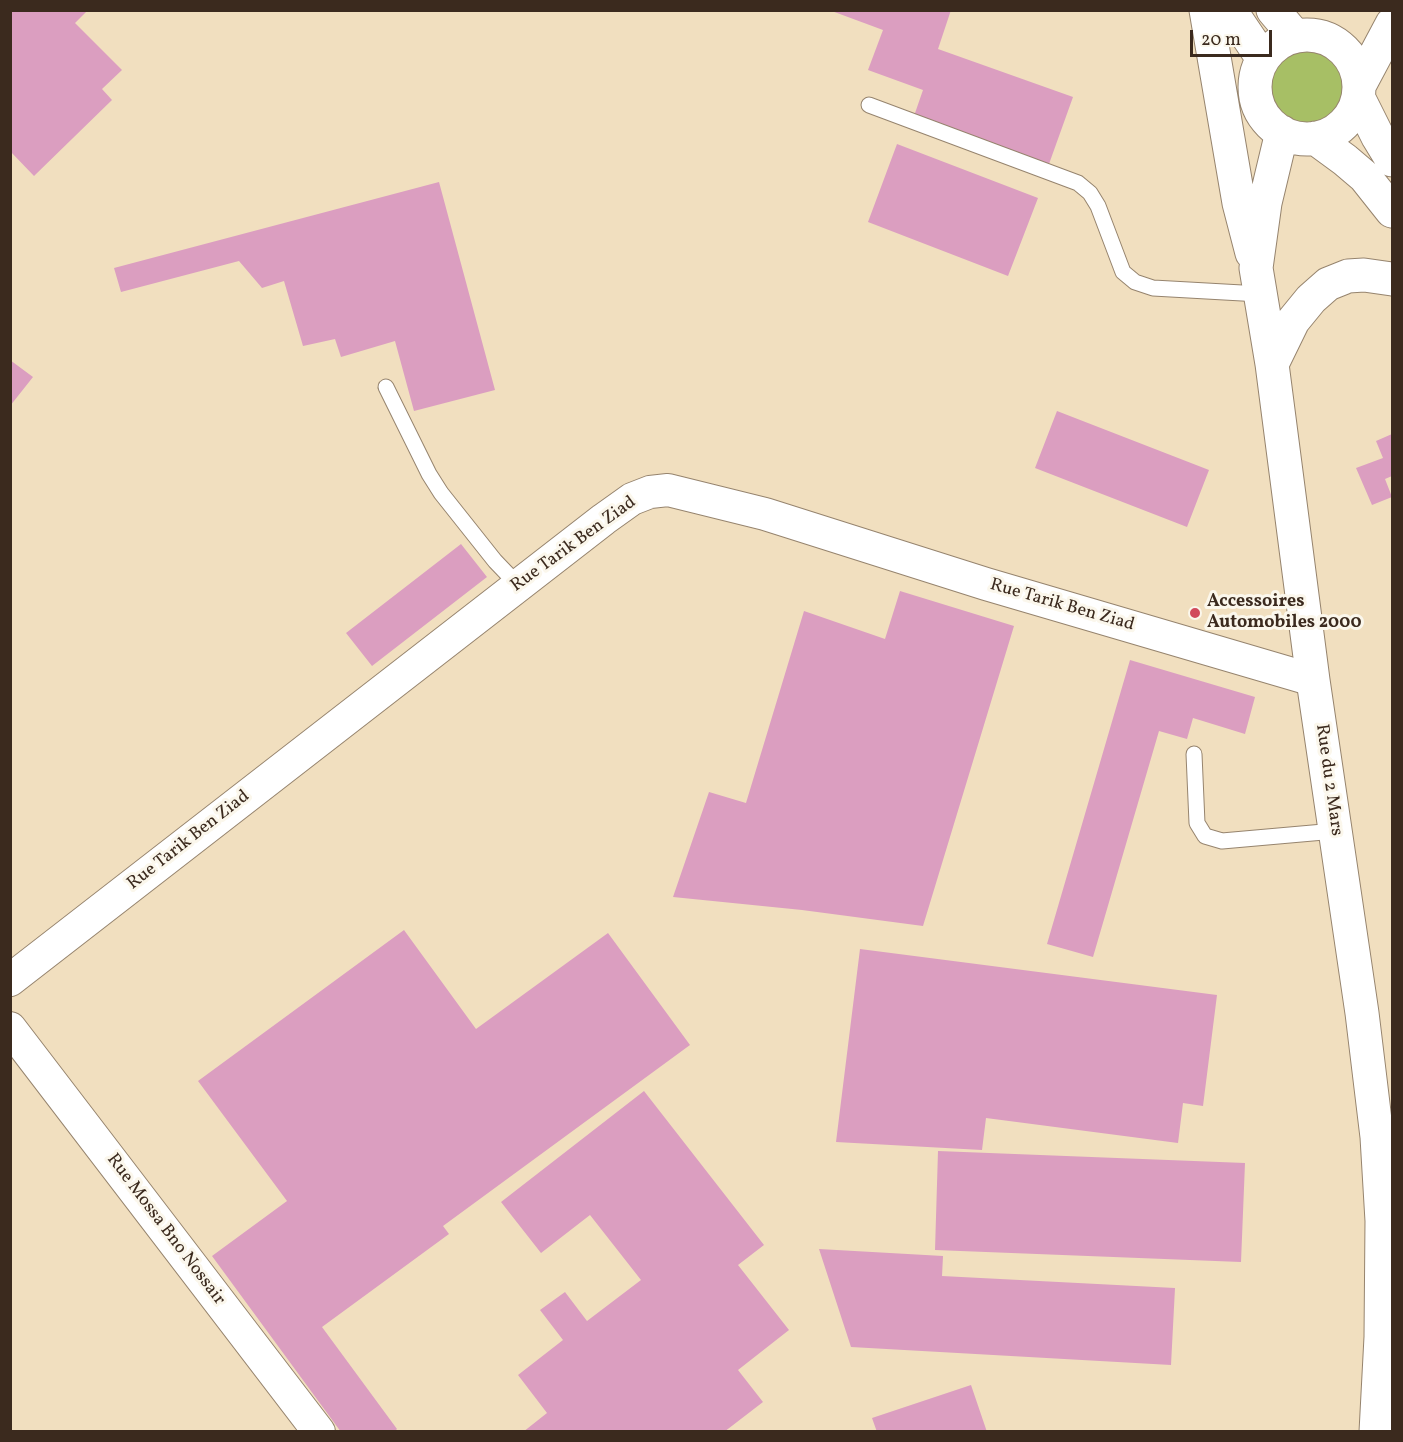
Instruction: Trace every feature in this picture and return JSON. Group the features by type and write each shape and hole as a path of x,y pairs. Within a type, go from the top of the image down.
{"street":[{"path":"1206,10 1239,203 1258,281"},
{"path":"1230,10 1263,59"},
{"path":"1273,10 1295,36"},
{"path":"1392,24 1359,92 1353,112 1344,124 1331,133 1315,138 1292,137 1282,132 1266,118 1256,100 1255,78 1263,59 1276,44 1295,36 1313,35 1331,41 1346,52 1356,68 1359,92 1378,137 1392,160"},
{"name":"Rue du 2 Mars","path":"1282,132 1265,203 1258,281 1272,364 1313,680 1362,1013 1377,1147 1382,1221 1381,1337 1376,1431"},
{"path":"1315,138 1365,177 1392,211"},
{"path":"1272,364 1293,321 1311,299 1328,284 1348,276 1364,275 1392,279"},
{"name":"Rue Tarik Ben Ziad","path":"10,980 603,519 632,499 650,492 668,490 765,514 986,584 1313,680"},
{"name":"Rue Mossa Bno Nossair","path":"10,1028 319,1431"}],"lane":[{"path":"869,105 1078,183 1090,193 1098,206 1123,272 1135,282 1153,288 1258,281"},
{"path":"386,387 441,493 495,561 518,585"},
{"path":"1194,754 1197,823 1206,836 1222,842 1335,831"}],"green space":[{"path":"1309,43 1326,46 1340,56 1350,70 1353,87 1350,104 1340,118 1326,128 1309,131 1292,128 1278,118 1268,104 1265,87 1268,70 1278,56 1292,46"}],"building":[{"path":"10,10 88,10 75,23 122,70 102,89 112,100 34,176 10,151"},
{"path":"829,10 951,10 938,49 1073,97 1049,164 914,116 923,90 868,70 883,30"},
{"path":"897,144 1038,198 1008,276 868,222"},
{"path":"439,182 495,390 414,411 395,341 341,357 335,339 303,346 284,281 262,288 239,261 121,292 114,268"},
{"path":"10,360 33,377 10,406"},
{"path":"1057,411 1209,470 1187,527 1035,468"},
{"path":"1392,434 1392,476 1385,479 1392,497 1372,505 1356,468 1383,458 1376,441"},
{"path":"461,544 487,577 372,666 346,633"},
{"path":"900,591 1014,626 923,926 802,910 673,897 709,792 746,803 804,611 885,639"},
{"path":"1130,660 1255,697 1245,734 1193,718 1187,739 1159,731 1093,957 1047,944"},
{"path":"404,930 476,1029 608,933 690,1045 443,1226 449,1234 322,1327 397,1429 394,1432 341,1432 212,1256 287,1201 198,1081"},
{"path":"860,949 1217,995 1203,1106 1183,1103 1178,1143 986,1118 982,1150 836,1142"},
{"path":"644,1091 764,1245 738,1265 789,1330 738,1370 763,1402 724,1432 523,1432 547,1413 518,1375 563,1340 540,1310 565,1292 587,1321 641,1280 590,1215 541,1253 501,1202"},
{"path":"938,1151 1245,1163 1241,1262 935,1250"},
{"path":"819,1249 943,1256 942,1276 1175,1288 1171,1365 851,1347"},
{"path":"971,1385 987,1432 877,1432 872,1418"}],"place":[{"name":"Accessoires Automobiles 2000","path":"1195,613"}]}
